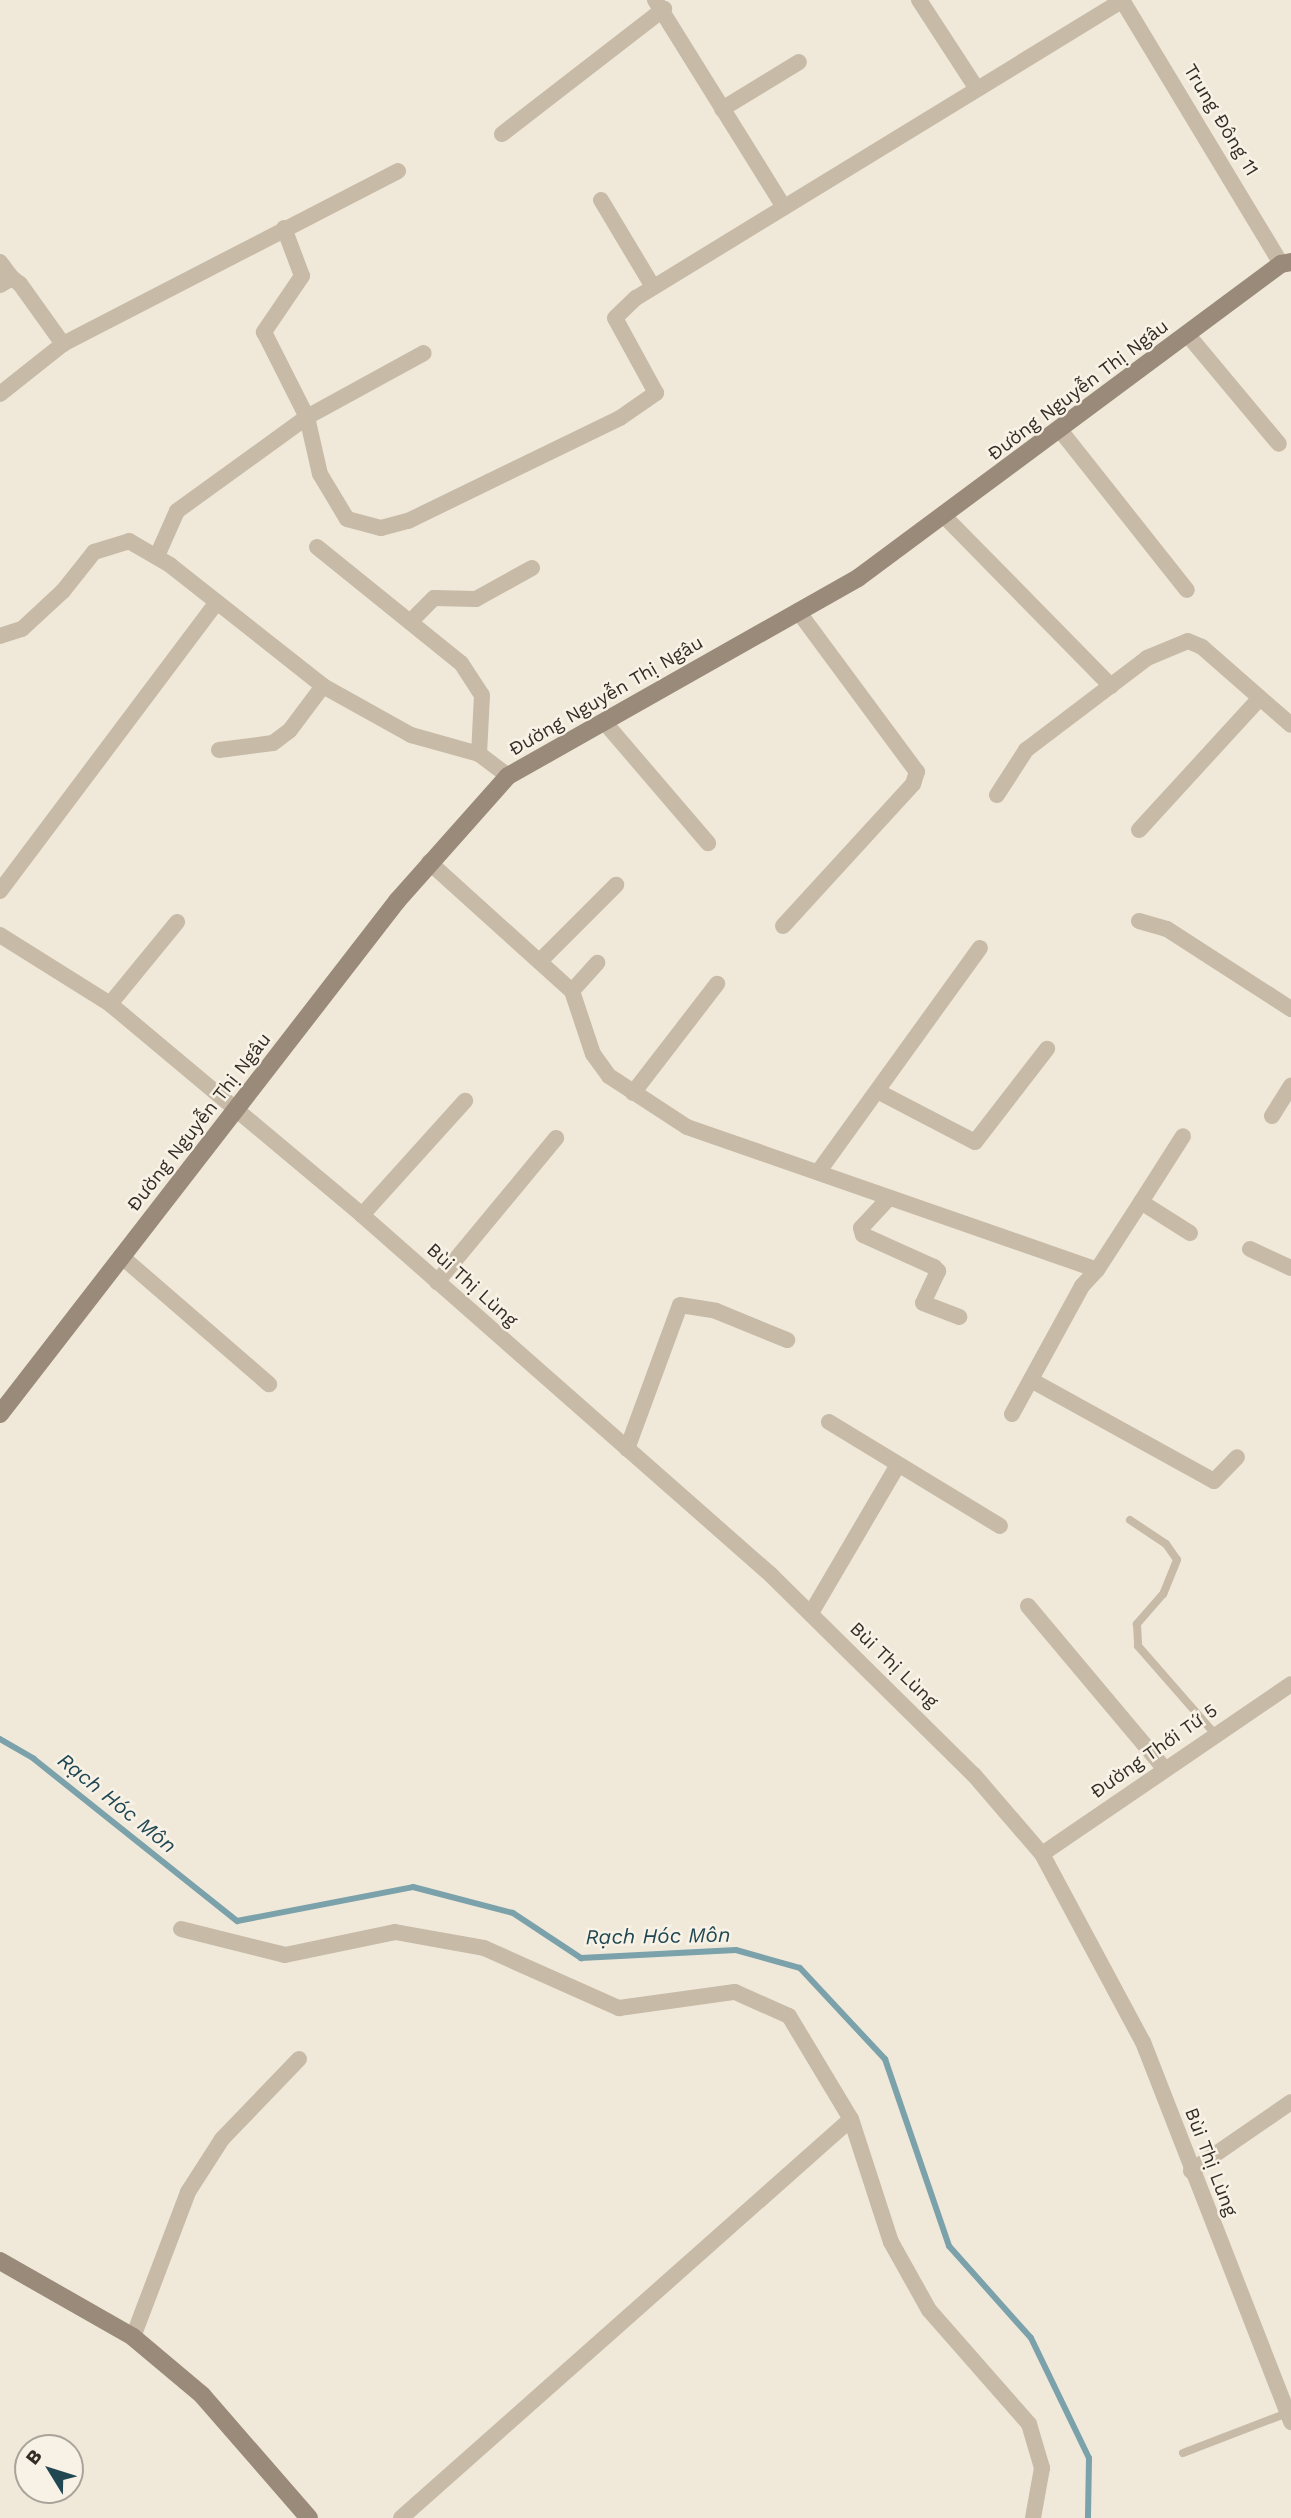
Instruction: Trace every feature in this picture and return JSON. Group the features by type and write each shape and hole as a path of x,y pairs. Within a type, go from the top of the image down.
{"main road":[{"name":"Đường Nguyễn Thị Ngâu","path":"0,1414 429,862 508,776 606,724 858,578 1286,263"},
{"path":"0,2261 133,2337 202,2395 309,2518"}],"street":[{"path":"919,0 977,89"},
{"path":"284,228 302,276 264,332 307,416 320,474 347,519 381,527 408,521 620,418 656,394 615,318 653,287 1123,0"},
{"name":"Trung Đông 11","path":"1123,0 1286,263"},
{"path":"502,134 660,5 784,207"},
{"path":"722,109 799,62"},
{"path":"0,394 63,344 398,171"},
{"path":"601,201 653,287"},
{"path":"0,262 6,281 63,344"},
{"path":"1187,334 1279,444"},
{"path":"157,556 177,511 307,416 424,354"},
{"path":"1060,430 1187,590"},
{"path":"944,517 1111,686"},
{"path":"0,636 22,629 63,591 94,552 118,540 157,556 323,686 411,735 479,754 508,776"},
{"path":"317,547 461,663 482,695 479,754"},
{"path":"410,622 434,598 476,599 532,568"},
{"path":"0,891 217,602"},
{"path":"783,926 913,784 916,772 798,611"},
{"path":"997,795 1027,750 1167,646 1188,641 1202,647 1291,725"},
{"path":"219,750 273,743 290,730 323,686"},
{"path":"1139,830 1259,699"},
{"path":"606,724 708,843"},
{"path":"429,862 542,959 572,991 593,1054 609,1076 687,1127 820,1171 889,1198 1097,1270"},
{"path":"542,959 616,885"},
{"path":"1139,921 1167,929 1291,1009"},
{"path":"110,1004 177,922"},
{"name":"Bùi Thị Lùng","path":"0,935 110,1004 362,1215 811,1613 965,1766 1042,1854 1143,2042 1289,2417"},
{"path":"820,1171 980,948"},
{"path":"572,991 597,963"},
{"path":"633,1093 717,984"},
{"path":"879,1092 975,1142 1047,1048"},
{"path":"1272,1116 1291,1085"},
{"path":"362,1215 465,1101"},
{"path":"1012,1414 1097,1270 1183,1136"},
{"path":"437,1282 556,1138"},
{"path":"889,1198 861,1228 863,1235 934,1267 938,1271 923,1303 959,1317"},
{"path":"1141,1202 1190,1233"},
{"path":"1250,1249 1291,1268"},
{"path":"121,1256 269,1384"},
{"path":"627,1449 680,1306 716,1311 787,1340"},
{"path":"1031,1380 1214,1481 1237,1457"},
{"path":"829,1422 1000,1526"},
{"path":"811,1613 898,1465"},
{"path":"1028,1606 1165,1769"},
{"name":"Đường Thới Tứ 5","path":"1042,1854 1291,1684"},
{"path":"181,1929 285,1955 395,1932 484,1948 619,2008 735,1992 789,2016 851,2119 891,2242 929,2310 1029,2424 1042,2468 1034,2518"},
{"path":"133,2337 188,2192 222,2139 299,2059"},
{"path":"1191,2171 1291,2102"},
{"path":"401,2518 851,2119"}],"lane":[{"path":"1130,1520 1167,1544 1177,1560 1163,1594 1137,1624 1138,1646 1215,1734"},
{"path":"1183,2453 1289,2417"}],"waterway":[{"name":"Rạch Hóc Môn","path":"0,1739 34,1759 237,1921 413,1887 513,1913 581,1958 736,1950 800,1968 885,2059 949,2246 1031,2338 1089,2458 1088,2518"}]}
